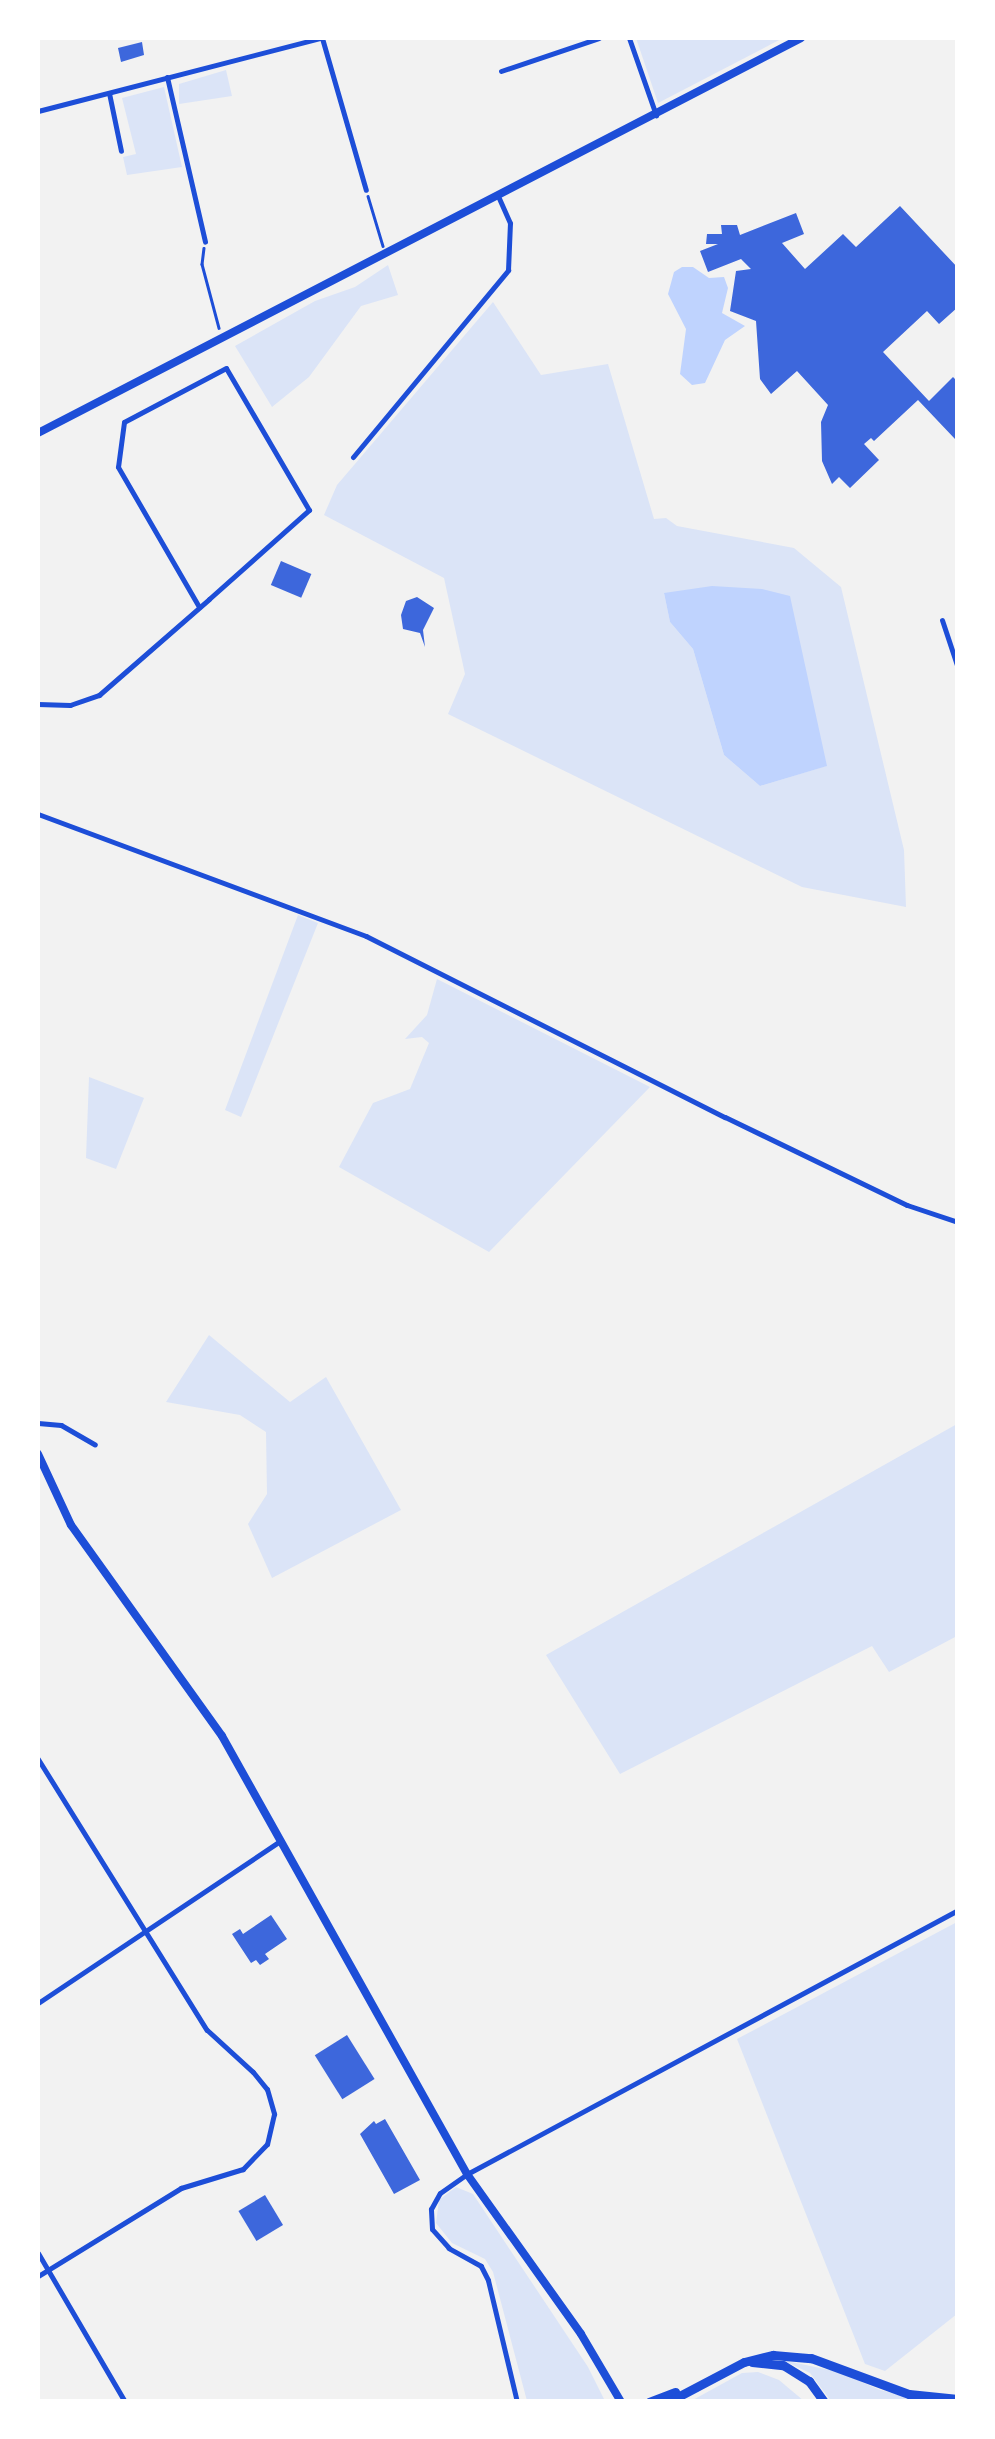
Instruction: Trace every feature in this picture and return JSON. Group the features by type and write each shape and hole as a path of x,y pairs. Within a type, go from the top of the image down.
{"highway":[{"path":"649,2402 744,2362 773,2355 812,2358 909,2394 958,2400"},
{"path":"744,2362 783,2365 809,2380 824,2402"},
{"path":"668,2402 696,2384"}],"main road":[{"path":"38,433 801,38"},
{"path":"38,1454 71,1526 222,1736 467,2174 581,2334 621,2402"}],"street":[{"path":"38,111 322,38 366,190"},
{"path":"500,70 599,38"},
{"path":"629,38 656,115"},
{"path":"167,78 205,242"},
{"path":"109,92 120,151"},
{"path":"353,457 508,270 510,224 498,196"},
{"path":"38,704 70,705 99,694 309,510 226,368 124,422 118,467 198,607"},
{"path":"942,620 958,668"},
{"path":"38,814 366,936 724,1117 908,1204 958,1222"},
{"path":"38,1423 61,1426 95,1446"},
{"path":"38,1759 206,2030 267,2089 273,2129 261,2155 242,2169 181,2188 38,2276"},
{"path":"38,2003 280,1841"},
{"path":"517,2402 488,2280 481,2266 437,2238 430,2222 434,2201 467,2174 958,1910"},
{"path":"38,2253 125,2402"}],"path":[{"path":"366,190 383,248"},
{"path":"205,242 202,264 221,333"}],"shaded area":[{"path":"636,38 783,38 658,103"},
{"path":"226,70 232,96 179,104 179,84"},
{"path":"164,87 182,167 127,175 123,157 136,154 122,98"},
{"path":"388,265 398,295 361,306 309,377 272,407 235,346 315,301 355,287"},
{"path":"493,302 541,375 608,364 654,519 666,518 677,526 794,548 841,587 904,850 906,907 802,887 448,714 465,674 444,578 324,515 337,485","holes":["664,593 826,766 760,786 724,755 693,649 670,622"]},
{"path":"298,915 318,923 241,1117 225,1110"},
{"path":"437,979 650,1087 489,1252 339,1167 373,1103 410,1089 429,1043 422,1037 405,1039 427,1015"},
{"path":"89,1077 144,1098 116,1169 86,1158"},
{"path":"209,1335 290,1402 326,1377 401,1510 272,1578 248,1524 267,1494 266,1432 240,1415 166,1402"},
{"path":"957,1424 957,1636 889,1672 872,1646 620,1774 546,1655"},
{"path":"957,1922 957,2314 885,2371 865,2364 737,2039"},
{"path":"456,2187 473,2194 588,2367 605,2401 527,2401 493,2272 485,2259 452,2243 436,2223 439,2200"},
{"path":"782,2360 839,2372 880,2390 928,2401 831,2401 810,2373"},
{"path":"758,2372 779,2380 804,2401 691,2401 742,2373"}],"water":[{"path":"693,267 709,278 724,277 728,288 722,313 745,326 725,340 705,383 692,385 680,374 686,329 668,294 674,272"},
{"path":"712,586 762,589 790,596 827,766 760,786 724,755 693,649 670,622 664,593"}],"building":[{"path":"142,42 144,55 121,62 118,48"},
{"path":"900,206 958,268 958,307 939,324 927,311 883,352 929,401 953,377 958,382 958,437 955,439 918,400 874,441 871,438 864,444 879,460 850,488 839,477 832,484 822,461 821,422 828,405 797,371 771,394 760,379 756,321 730,311 736,271 751,269 741,259 708,272 700,251 718,244 706,244 707,234 722,234 721,225 737,225 740,235 796,213 804,234 782,243 805,269 843,234 856,247"},
{"path":"281,561 311,574 301,598 271,585"},
{"path":"417,597 434,608 423,630 425,647 420,633 403,629 401,615 406,601"},
{"path":"271,1915 287,1939 265,1954 269,1959 260,1965 256,1960 251,1963 232,1934 240,1929 243,1934"},
{"path":"347,2035 375,2079 342,2099 315,2055"},
{"path":"385,2119 420,2180 394,2194 360,2134 374,2121 376,2124"},
{"path":"265,2195 283,2225 256,2241 238,2211"}]}
